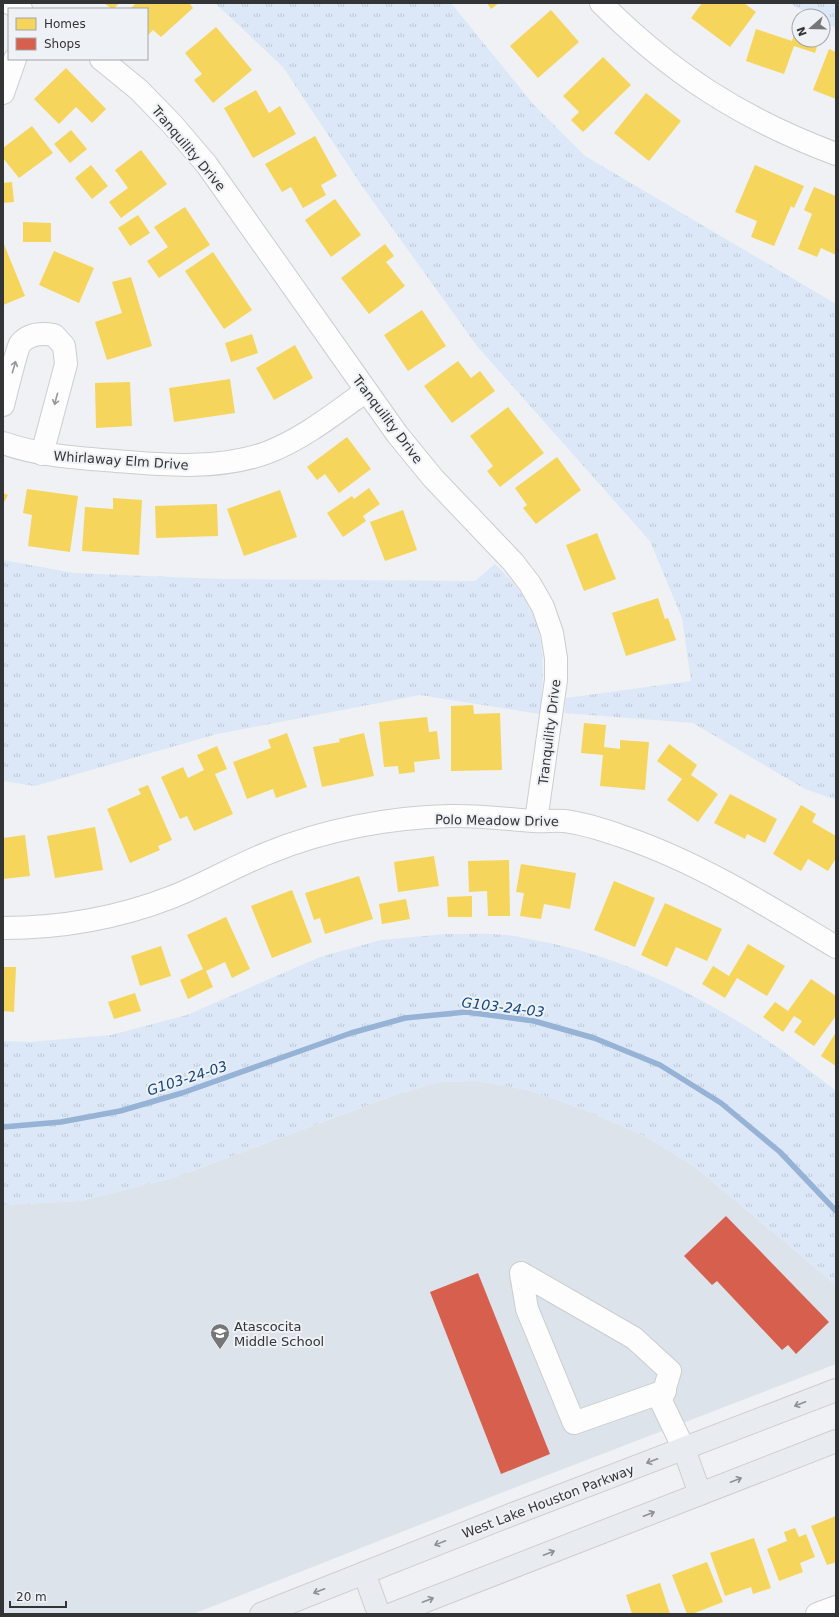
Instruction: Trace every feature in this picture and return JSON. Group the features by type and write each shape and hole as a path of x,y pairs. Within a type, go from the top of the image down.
{"main road":[{"name":"West Lake Houston Parkway","path":"261,1614 514,1514 836,1390"},
{"path":"392,1614 836,1441"},
{"path":"684,1449 700,1494"},
{"path":"364,1574 379,1614"}],"street":[{"path":"9,3 19,8"},
{"path":"601,3 632,34 664,61 721,101 766,125 836,154"},
{"path":"3,93 16,60"},
{"name":"Tranquility Drive","path":"101,60 139,90 172,124 207,165 397,434 433,478 513,562 530,584 543,607 552,633 556,658 556,680 536,821"},
{"path":"3,405 20,345 30,336 42,333 54,335 64,346 66,364 42,454"},
{"name":"Whirlaway Elm Drive","path":"3,443 42,454 153,464 193,465 242,459 265,453 286,445 366,391"},
{"name":"Polo Meadow Drive","path":"3,928 53,926 92,920 132,911 173,896 269,852 306,839 342,830 376,824 449,816 493,817 536,821 564,821 624,837 665,853 732,885 836,947"},
{"path":"665,1391 574,1423 526,1309 521,1273 634,1338 670,1371 665,1391 661,1401 684,1449"},
{"path":"818,1614 836,1607"}],"shaded area":[{"path":"477,1081 528,1090 585,1110 645,1136 695,1167 836,1285 836,1364 493,1496 193,1614 3,1614 3,1205 80,1201 176,1177 395,1095 439,1082"}],"green space":[{"path":"215,3 451,3 533,104 585,156 836,304 836,800 805,789 693,723 564,713 566,698 691,681 682,618 650,541 477,346 362,186 283,67"},
{"path":"789,3 836,3 836,28 831,26 831,8 798,8"},
{"path":"3,560 74,573 220,579 475,581 495,564 518,589 528,603 535,618 542,649 543,665 540,714 420,695 217,734 35,786 3,781"},
{"path":"446,934 491,934 516,936 585,952 624,965 699,999 735,1020 770,1042 836,1091 836,1285 695,1167 645,1136 585,1110 528,1090 477,1081 439,1082 395,1095 176,1177 80,1201 3,1205 3,1041 30,1042 111,1035 187,1015 320,957 381,940"}],"building: Homes":[{"path":"104,3 119,3 115,8 111,8"},
{"path":"136,3 189,3 193,8 161,37 153,30 148,35 148,8 131,8"},
{"path":"487,3 499,3 491,9"},
{"path":"702,3 744,3 756,12 730,47 691,18"},
{"path":"551,10 579,42 538,78 510,46"},
{"path":"216,27 252,70 213,103 194,80 202,74 185,53"},
{"path":"756,29 791,41 791,48 793,48 784,74 746,61"},
{"path":"800,48 817,48 815,53"},
{"path":"829,49 836,52 836,99 813,90"},
{"path":"603,57 631,85 583,132 571,120 579,112 563,96"},
{"path":"66,68 106,109 92,123 76,107 59,124 34,99"},
{"path":"256,90 269,113 280,106 296,134 253,158 224,108"},
{"path":"646,93 681,121 649,161 614,133"},
{"path":"32,126 53,153 19,178 3,158 3,148"},
{"path":"71,130 87,149 70,163 54,144"},
{"path":"315,136 337,176 321,185 326,195 303,208 291,187 282,192 265,164"},
{"path":"141,150 167,184 121,218 109,202 128,188 115,170"},
{"path":"91,165 108,186 92,199 75,178"},
{"path":"755,165 804,186 794,208 791,206 774,246 751,237 757,221 735,212"},
{"path":"12,182 14,202 3,203 3,183"},
{"path":"814,187 836,196 836,255 821,248 817,257 798,249 812,214 804,210"},
{"path":"335,199 361,235 331,257 305,220"},
{"path":"185,207 210,245 159,278 147,261 168,247 154,227"},
{"path":"138,215 150,233 130,246 118,228"},
{"path":"23,222 51,223 51,242 23,242"},
{"path":"3,242 25,296 3,305"},
{"path":"385,244 394,256 386,262 405,286 369,314 341,278"},
{"path":"54,251 94,268 79,303 39,285"},
{"path":"213,252 252,310 224,329 185,271"},
{"path":"131,277 152,346 107,360 95,322 122,313 112,282"},
{"path":"422,310 446,346 408,371 384,335"},
{"path":"252,334 258,353 231,362 225,343"},
{"path":"295,345 313,378 274,400 256,368"},
{"path":"458,361 471,378 480,371 495,391 452,423 424,386"},
{"path":"230,379 235,413 174,422 169,388"},
{"path":"130,382 132,426 96,428 95,383"},
{"path":"508,407 544,453 500,487 487,471 493,466 470,436"},
{"path":"347,437 371,469 339,493 325,474 317,480 307,467"},
{"path":"557,457 581,490 536,524 523,508 527,505 515,488"},
{"path":"369,488 380,504 363,516 366,521 343,537 327,513 352,496 354,499"},
{"path":"27,489 78,496 70,552 28,546 32,515 23,513"},
{"path":"280,490 297,537 244,556 227,509"},
{"path":"3,493 8,495 3,504"},
{"path":"113,498 142,500 139,555 82,551 85,507 113,509"},
{"path":"217,504 218,536 156,538 155,506"},
{"path":"403,510 417,550 385,561 370,522"},
{"path":"597,533 616,579 584,591 566,545"},
{"path":"658,598 665,619 668,618 676,640 626,656 612,613"},
{"path":"473,705 474,714 500,713 502,770 451,771 451,706"},
{"path":"427,717 429,732 437,731 440,759 414,762 415,772 399,774 398,766 384,767 379,722"},
{"path":"584,723 606,725 604,747 620,749 620,740 649,742 645,790 600,786 603,755 581,753"},
{"path":"287,733 307,787 276,798 273,789 247,799 233,762 271,748 268,740"},
{"path":"364,733 374,776 322,787 313,747 340,742 339,739"},
{"path":"669,744 697,765 691,775 718,794 698,822 667,800 682,779 657,761"},
{"path":"217,746 227,769 215,774 233,814 194,831 187,816 180,819 161,777 183,767 188,778 204,770 197,755"},
{"path":"148,785 172,840 158,846 160,850 130,863 107,809 141,794 138,789"},
{"path":"730,794 777,819 765,843 747,834 745,839 714,823"},
{"path":"801,805 816,814 812,822 836,836 836,858 828,871 808,859 801,871 773,854"},
{"path":"95,827 103,870 55,878 47,836"},
{"path":"25,835 30,876 3,879 3,838"},
{"path":"434,856 439,886 398,892 394,862"},
{"path":"509,860 510,916 488,916 487,891 469,892 468,861"},
{"path":"521,864 576,873 570,909 544,904 541,919 520,916 524,893 516,892"},
{"path":"359,876 373,919 325,934 320,918 314,920 305,893"},
{"path":"614,881 655,898 635,947 594,930"},
{"path":"292,890 312,942 272,958 251,906"},
{"path":"472,896 472,917 448,917 447,897"},
{"path":"406,899 410,919 382,924 379,904"},
{"path":"665,903 722,929 707,961 676,947 667,967 641,955"},
{"path":"226,917 250,969 232,978 225,962 206,971 213,987 188,999 180,980 203,969 187,935"},
{"path":"748,944 785,966 767,996 737,978 725,998 702,984 713,966 729,976"},
{"path":"161,946 171,976 140,986 131,956"},
{"path":"3,967 16,967 14,1012 3,1011"},
{"path":"811,979 836,996 836,1016 814,1046 794,1032 802,1021 794,1016 783,1032 763,1017 775,1002 788,1011"},
{"path":"135,993 141,1011 114,1019 108,1002"},
{"path":"836,1032 836,1066 821,1056"},
{"path":"836,1516 836,1562 827,1565 811,1526"},
{"path":"795,1528 799,1537 806,1534 815,1557 800,1563 803,1572 779,1581 767,1549 787,1541 784,1532"},
{"path":"754,1538 771,1588 753,1594 751,1587 725,1596 710,1553"},
{"path":"707,1562 723,1602 692,1614 687,1614 672,1575"},
{"path":"660,1583 670,1614 632,1614 626,1595"}],"building: Shops":[{"path":"726,1216 829,1322 796,1354 788,1345 782,1350 717,1281 712,1285 684,1256"},
{"path":"478,1273 550,1454 501,1474 430,1292"}],"waterway":[{"name":"G103-24-03","path":"3,1127 61,1122 120,1111 182,1093 351,1033 405,1018 466,1012 534,1021 594,1038 660,1065 721,1103 780,1152 836,1211"}],"place":[{"name":"Atascocita Middle School","path":"220,1350"}]}
